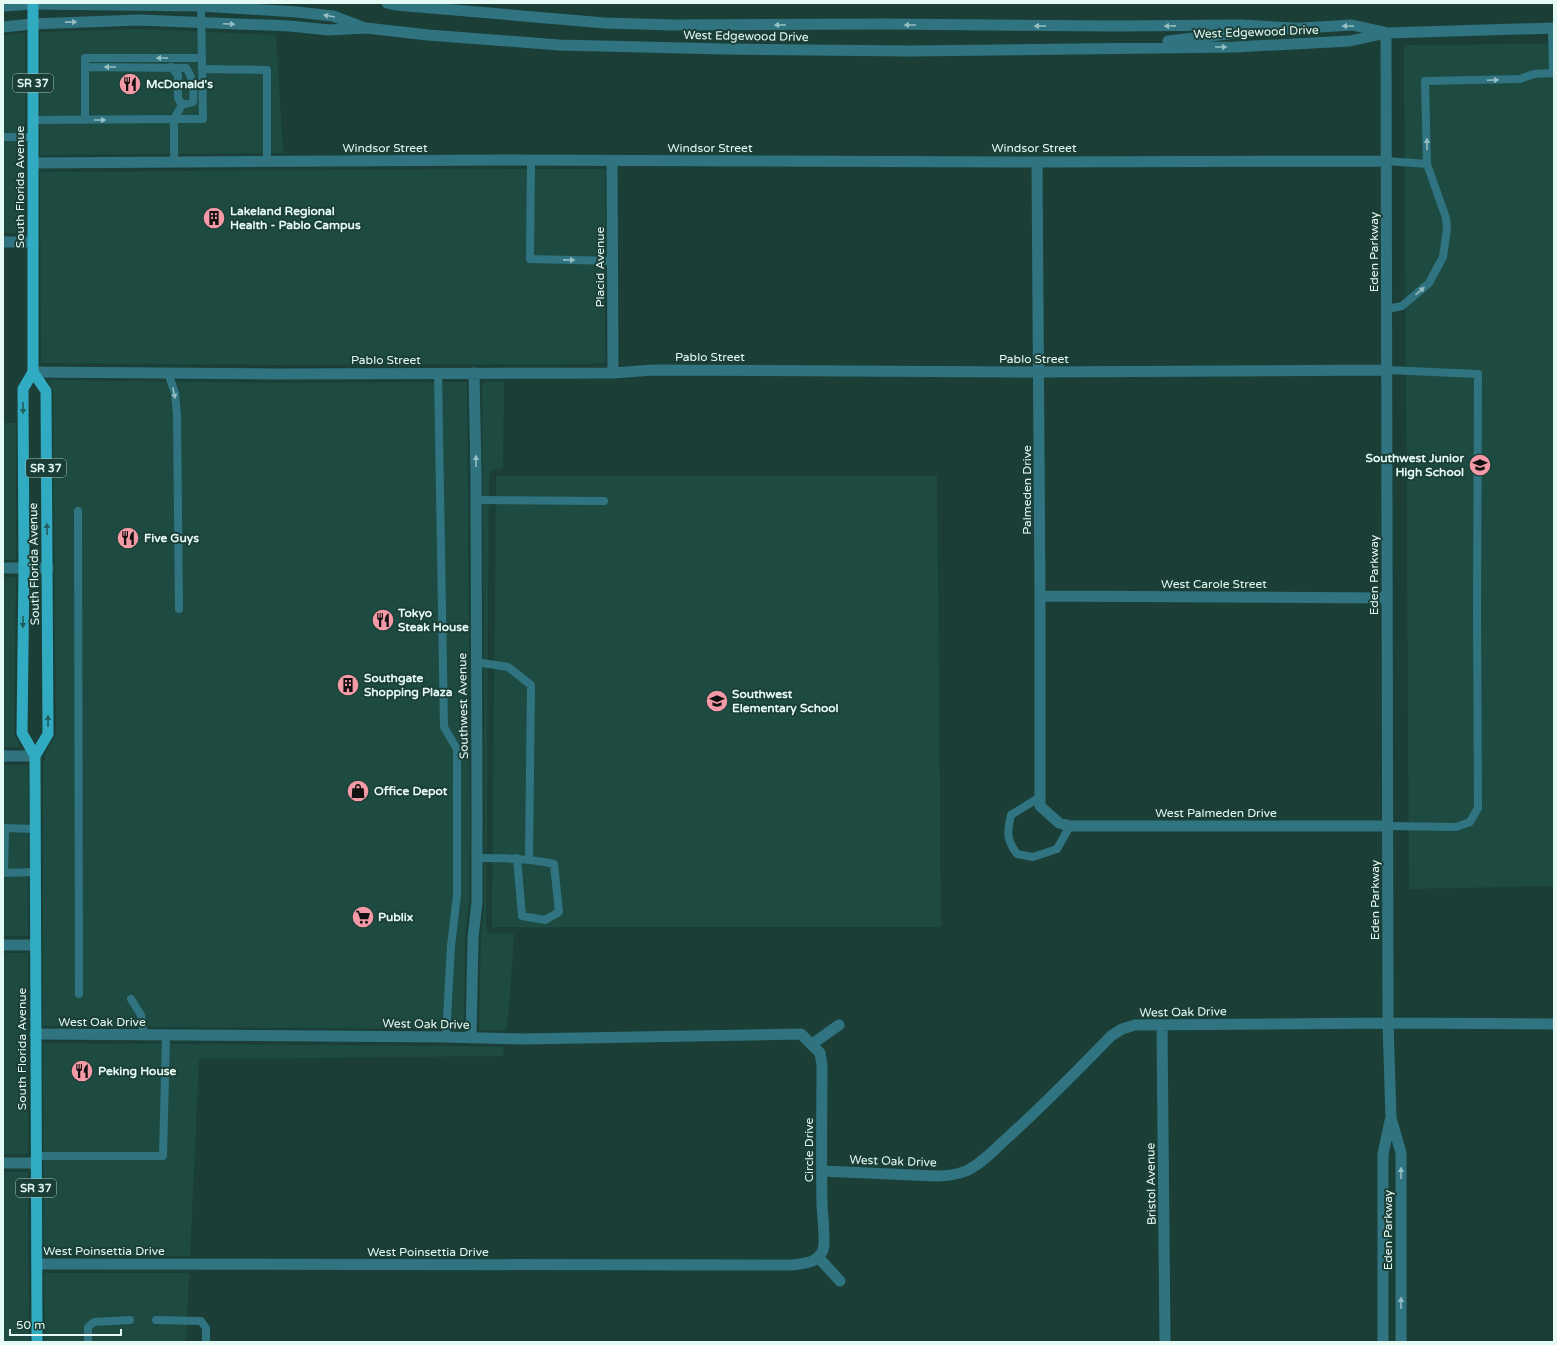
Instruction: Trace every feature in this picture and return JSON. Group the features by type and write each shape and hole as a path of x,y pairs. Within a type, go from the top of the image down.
{"main road":[{"name":"South Florida Avenue","path":"33,3 33,372 23,389 24,568 22,733 35,756 37,1342"},
{"name":"South Florida Avenue","path":"33,372 46,391 48,568 48,734 35,756"}],"street":[{"name":"West Edgewood Drive","path":"3,6 33,3 201,6 297,12 333,16 366,28"},
{"name":"West Edgewood Drive","path":"387,3 605,24 1108,26 1242,25 1292,28"},
{"name":"West Edgewood Drive","path":"3,27 32,24 139,20 290,26 329,30 366,28 428,35 558,45 717,49 910,51 1126,47 1234,47 1350,42 1386,33 1553,28"},
{"name":"West Edgewood Drive","path":"1126,47 1215,35 1292,28 1352,25 1386,33"},
{"name":"Eden Parkway","path":"1386,33 1388,1023 1391,1118 1401,1153 1401,1342"},
{"name":"Windsor Street","path":"33,163 531,160 1037,162 1386,161"},
{"name":"Placid Avenue","path":"612,161 613,373"},
{"name":"Palmeden Drive","path":"1037,162 1040,806 1049,815"},
{"path":"3,242 33,242"},
{"name":"Pablo Street","path":"33,372 613,373 653,370 1039,372 1387,370"},
{"name":"Southwest Avenue","path":"471,1038 473,938 477,902 476,500 474,373"},
{"path":"3,568 48,568"},
{"name":"West Carole Street","path":"1040,596 1387,598"},
{"path":"3,756 35,756"},
{"name":"West Palmeden Drive","path":"1049,815 1060,823 1070,826 1387,826"},
{"path":"3,945 35,945"},
{"name":"West Oak Drive","path":"822,1171 936,1176 951,1175 966,1171 980,1162 1059,1091 1111,1036 1122,1029 1135,1025 1388,1023 1554,1024"},
{"path":"812,1044 839,1024"},
{"name":"Bristol Avenue","path":"1162,1025 1165,1342"},
{"name":"West Oak Drive","path":"36,1034 530,1039 782,1033 801,1034 812,1044"},
{"name":"Circle Drive","path":"812,1044 820,1053 822,1065 822,1171 824,1238 823,1250 818,1257"},
{"name":"Eden Parkway","path":"1383,1342 1383,1154 1391,1118"},
{"path":"3,1163 36,1160"},
{"path":"818,1257 840,1281"},
{"name":"West Poinsettia Drive","path":"37,1264 791,1265 806,1264 818,1257"}],"lane":[{"path":"33,120 203,119 201,6"},
{"path":"1387,309 1402,306 1429,283 1443,257 1447,229 1446,218 1427,164 1426,82 1520,79 1534,74 1554,73 1553,28"},
{"path":"85,120 85,58 201,58"},
{"path":"85,67 186,68 191,75 194,88 192,102 182,105 174,119 174,162"},
{"path":"172,67 178,75 178,98 182,105"},
{"path":"203,69 267,70 267,162"},
{"path":"3,137 33,138"},
{"path":"531,160 530,259 613,261"},
{"path":"1386,161 1427,164"},
{"path":"1387,370 1478,374 1476,612 1478,808 1470,822 1456,827 1387,826"},
{"path":"168,373 175,393 177,415 179,609"},
{"path":"438,373 444,727 457,749 457,895 451,946 446,1037"},
{"path":"476,500 604,501"},
{"path":"78,511 80,994"},
{"path":"476,662 508,667 531,685 529,859"},
{"path":"1040,797 1012,815 1007,830 1010,844 1016,854 1033,857 1058,849 1070,826"},
{"path":"35,829 5,828 4,873 35,872"},
{"path":"477,858 517,858 554,864 559,912 545,920 522,916 517,858"},
{"path":"131,999 142,1015 144,1035"},
{"path":"36,1160 163,1156 166,1035"},
{"path":"88,1342 88,1327 94,1322 130,1320"},
{"path":"156,1320 202,1321 206,1328 206,1342"}],"shaded area":[{"path":"139,29 276,35 283,153 40,155 40,32"},
{"path":"25,33 25,233 3,233 3,35"},
{"name":"Southwest Junior High School","path":"1554,44 1554,886 1409,889 1404,45"},
{"path":"605,169 605,363 274,365 41,363 40,172"},
{"path":"48,380 274,383 467,382 470,815 469,901 465,937 464,1029 43,1026 43,761 46,759 44,756 56,734 53,391"},
{"path":"482,382 504,382 503,468 492,470 489,476 486,926 487,931 490,933 514,934 509,1009 506,1030 479,1030 481,938 484,902 485,815"},
{"path":"3,423 16,423 16,560 3,560"},
{"name":"Southwest Elementary School","path":"496,476 937,476 941,927 492,927"},
{"path":"3,577 16,577 14,733 21,747 3,747"},
{"path":"3,765 28,765 28,936 3,936"},
{"path":"3,953 28,953 28,1154 3,1154"},
{"path":"43,1043 504,1047 503,1056 199,1059 190,1256 44,1256"},
{"path":"3,1172 28,1172 29,1342 3,1342"},
{"path":"44,1273 189,1273 186,1342 45,1342"}],"place":[{"name":"McDonald's","path":"130,84"},
{"name":"Lakeland Regional Health - Pablo Campus","path":"214,218"},
{"name":"Southwest Junior High School","path":"1480,465"},
{"name":"Five Guys","path":"128,538"},
{"name":"Tokyo Steak House","path":"383,620"},
{"name":"Southgate Shopping Plaza","path":"348,685"},
{"name":"Southwest Elementary School","path":"717,701"},
{"name":"Office Depot","path":"358,791"},
{"name":"Publix","path":"363,917"},
{"name":"Peking House","path":"82,1071"}]}
